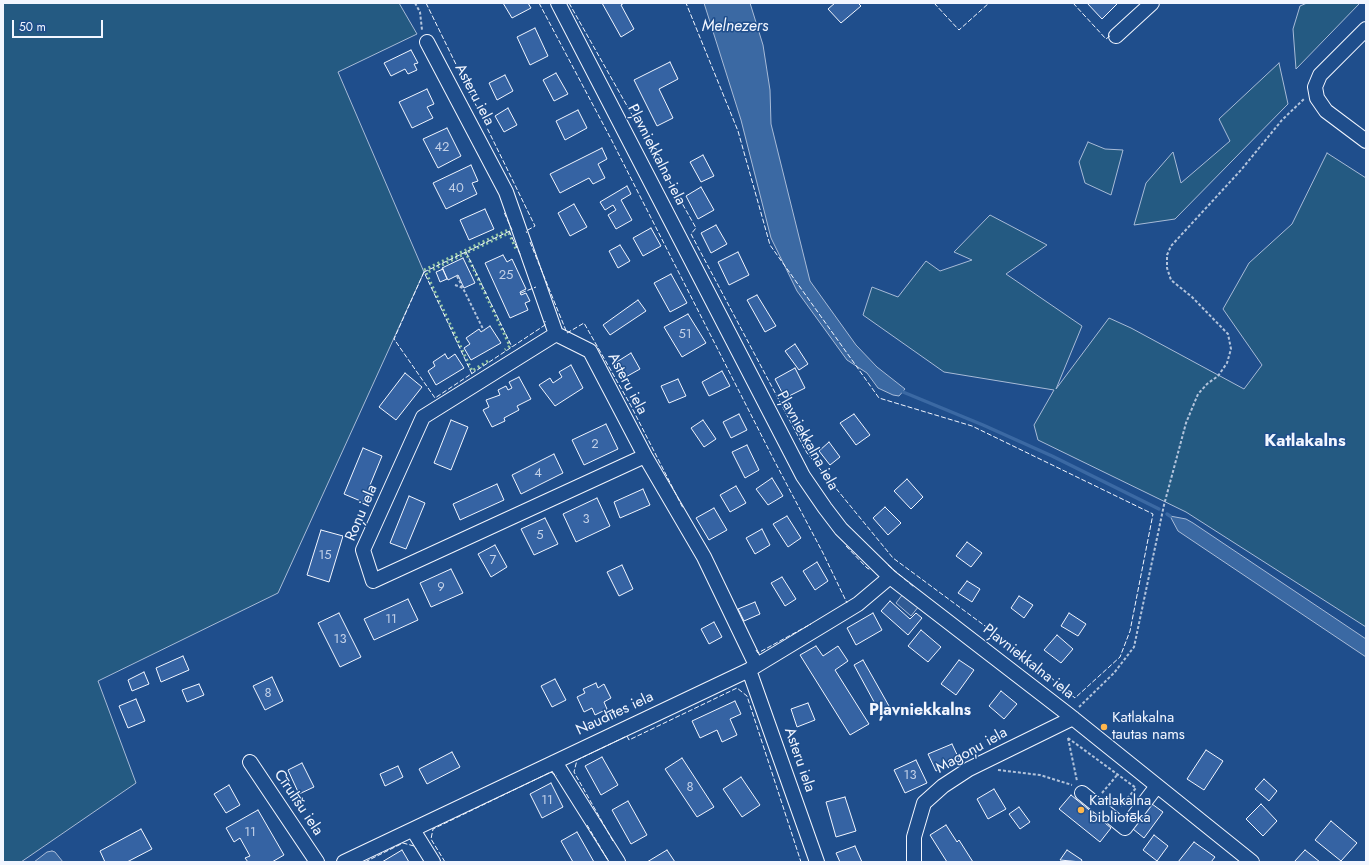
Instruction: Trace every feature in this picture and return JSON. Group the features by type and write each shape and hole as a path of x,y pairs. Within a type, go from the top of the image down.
{"street":[{"name":"Pļavniekkalna iela","path":"558,3 803,476 841,529 890,577 1252,862"},
{"path":"1116,36 1152,3"},
{"path":"1366,28 1320,75 1315,87 1317,98 1326,111 1366,141"},
{"name":"Asteru iela","path":"428,42 506,192 556,334 590,351 645,456 704,557 752,667 817,862"},
{"name":"Roņu iela","path":"556,334 423,417 363,550 373,581 645,456"},
{"name":"Naudītes iela","path":"344,862 752,667 858,604 890,577"},
{"name":"Magoņu iela","path":"914,862 914,837 924,804 943,786 969,769 1070,718"},
{"name":"Cīrulīšu iela","path":"250,762 317,862"},
{"path":"555,762 618,862"},
{"path":"1081,791 1125,828 1157,786"},
{"path":"413,830 433,862"}],"path":[{"path":"415,3 420,12 420,26 428,42"},
{"path":"1081,791 1068,738 1070,718 1114,673 1134,647 1164,505 1186,423 1198,394 1207,384 1218,376 1227,362 1231,348 1228,334 1192,297 1171,280 1167,268 1167,255 1171,246 1241,170 1282,120 1315,87"},
{"path":"457,276 484,331"},
{"path":"455,285 463,288"},
{"path":"1068,738 1136,788 1111,817"},
{"path":"995,770 1040,775 1057,779 1081,791"},
{"path":"1094,803 1118,774"}],"shaded area":[{"path":"3,3 399,3 417,34 338,72 424,272 278,593 98,681 136,783 21,862 3,862"},
{"path":"1307,3 1360,3 1296,69 1293,29 1300,6"},
{"path":"1279,63 1288,104 1175,219 1134,225 1146,183 1173,152 1181,183 1230,141 1219,119"},
{"path":"1088,142 1105,149 1123,150 1111,195 1085,183 1079,162"},
{"path":"1327,153 1366,178 1366,627 1186,512 1038,440 1034,425 1054,390 944,372 863,315 872,287 898,297 926,261 940,271 972,260 954,252 990,215 1047,245 1006,274 1082,326 1056,389 1109,318 1131,328 1244,389 1262,365 1223,309 1249,263 1292,224"},
{"path":"903,594 919,606 911,616 896,603"}],"water":[{"name":"Melnezers","path":"704,3 750,3 763,45 770,90 771,124 810,281 856,345 877,367 905,389 899,396 893,395 878,388 867,373 847,360 797,291 771,238 741,120"},
{"path":"1170,516 1186,519 1193,523 1366,639 1366,657 1178,531"},
{"path":"47,852 55,852 63,862 34,862"}],"building":[{"path":"503,3 528,3 531,8 512,18"},
{"path":"602,3 624,3 621,5 634,29 621,37"},
{"path":"835,3 858,3 861,6 841,23 828,9"},
{"path":"1087,3 1118,3 1102,19"},
{"path":"535,28 548,56 530,65 517,37"},
{"path":"411,50 418,63 414,64 417,70 408,74 405,69 391,76 384,63"},
{"path":"670,62 678,79 659,89 673,118 657,126 634,80"},
{"path":"556,73 568,94 554,101 543,80"},
{"path":"505,75 513,91 497,100 489,83"},
{"path":"427,89 434,104 427,107 433,118 412,128 399,102"},
{"path":"508,108 517,125 504,132 495,116"},
{"path":"578,110 587,128 565,140 556,121"},
{"path":"447,128 461,156 438,168 423,139"},
{"path":"602,148 607,159 598,164 605,178 593,184 589,178 560,193 550,174"},
{"path":"703,155 714,176 701,182 690,162"},
{"path":"471,165 478,181 472,183 477,194 446,209 433,183"},
{"path":"627,186 631,194 621,200 632,220 616,229 608,215 616,210 613,205 605,210 600,202"},
{"path":"701,187 714,210 698,219 686,196"},
{"path":"574,204 587,227 570,236 558,213"},
{"path":"485,209 494,229 469,240 460,220"},
{"path":"716,225 727,244 711,253 701,233"},
{"path":"651,228 661,246 643,256 633,238"},
{"path":"620,245 630,261 618,268 609,251"},
{"path":"738,252 749,275 729,285 718,262"},
{"path":"503,255 507,262 512,259 526,289 520,292 521,295 526,293 530,301 525,303 528,310 510,318 485,263"},
{"path":"463,258 475,283 464,288 458,275 448,280 442,268"},
{"path":"443,269 447,279 440,282 436,272"},
{"path":"671,274 687,303 670,312 654,283"},
{"path":"757,295 776,326 765,332 747,300"},
{"path":"638,300 646,311 610,335 603,325"},
{"path":"688,314 706,343 682,357 664,327"},
{"path":"490,326 501,343 471,360 464,348 470,344 466,338 479,329 481,332"},
{"path":"795,344 808,364 799,370 785,351"},
{"path":"631,353 640,369 624,378 615,363"},
{"path":"445,354 448,359 455,354 464,368 436,385 428,371 435,366 433,362"},
{"path":"571,365 583,388 555,406 539,385 550,378 553,383 562,377 559,372"},
{"path":"795,368 805,388 785,398 775,379"},
{"path":"722,371 730,386 709,396 702,382"},
{"path":"405,373 422,387 396,420 379,407"},
{"path":"519,377 531,399 517,406 519,410 504,418 505,421 492,427 483,410 489,407 486,400 500,395 498,390 506,386 508,390 512,388 509,382"},
{"path":"678,379 686,396 669,403 661,386"},
{"path":"739,414 747,430 731,438 723,422"},
{"path":"854,414 870,435 856,445 840,423"},
{"path":"451,420 468,427 451,470 434,463"},
{"path":"703,420 716,439 704,447 691,428"},
{"path":"606,424 618,449 584,465 572,440"},
{"path":"829,442 840,457 830,465 819,451"},
{"path":"747,445 759,470 745,478 732,452"},
{"path":"363,448 382,456 363,502 344,494"},
{"path":"554,454 563,473 521,494 512,475"},
{"path":"772,478 783,496 768,505 756,489"},
{"path":"907,479 923,497 911,509 894,491"},
{"path":"497,484 504,500 460,520 453,504"},
{"path":"736,486 746,503 730,512 720,495"},
{"path":"643,489 650,505 620,518 614,502"},
{"path":"409,496 425,503 406,549 390,543"},
{"path":"597,498 610,526 576,542 563,514"},
{"path":"885,507 901,523 888,535 873,518"},
{"path":"714,508 727,530 709,540 696,518"},
{"path":"787,516 801,538 788,547 773,524"},
{"path":"545,518 558,544 534,555 521,529"},
{"path":"762,529 770,545 755,554 746,538"},
{"path":"321,530 343,536 329,582 307,575"},
{"path":"967,542 982,553 971,567 956,556"},
{"path":"495,545 507,567 491,577 478,554"},
{"path":"817,562 828,581 815,590 803,571"},
{"path":"622,565 633,589 619,596 607,572"},
{"path":"451,569 463,593 431,607 420,583"},
{"path":"782,577 796,599 785,606 771,583"},
{"path":"967,581 980,589 972,602 958,593"},
{"path":"1019,596 1033,605 1024,618 1011,608"},
{"path":"408,599 418,620 374,640 364,619"},
{"path":"890,601 910,619 916,613 922,618 908,635 881,611"},
{"path":"755,602 760,614 744,621 738,609"},
{"path":"339,613 361,657 340,667 318,623"},
{"path":"873,613 882,630 856,645 847,628"},
{"path":"1069,613 1086,624 1078,636 1061,626"},
{"path":"714,622 722,637 709,644 701,629"},
{"path":"921,630 941,647 928,662 908,646"},
{"path":"1057,635 1073,649 1061,663 1044,650"},
{"path":"816,646 823,656 838,646 848,661 835,670 869,724 850,735 800,655"},
{"path":"183,656 189,670 161,682 156,668"},
{"path":"863,660 889,706 879,711 854,665"},
{"path":"959,660 974,670 956,695 941,684"},
{"path":"144,672 149,684 132,691 128,680"},
{"path":"272,677 283,701 265,710 253,686"},
{"path":"555,679 566,700 552,707 541,686"},
{"path":"596,683 598,688 604,684 611,698 604,702 607,709 595,715 592,708 584,712 577,697 585,693 583,689"},
{"path":"199,684 204,695 187,702 182,690"},
{"path":"1001,691 1017,704 1004,719 989,706"},
{"path":"136,699 145,721 128,728 119,706"},
{"path":"735,701 741,714 730,719 737,735 722,742 717,730 700,738 692,721"},
{"path":"808,703 815,720 797,727 791,709"},
{"path":"952,744 960,761 936,771 928,754"},
{"path":"1206,750 1223,761 1204,790 1187,779"},
{"path":"452,752 460,767 427,784 419,769"},
{"path":"602,757 618,785 601,795 585,766"},
{"path":"682,758 714,807 697,817 665,769"},
{"path":"916,760 927,783 905,793 894,770"},
{"path":"302,763 314,787 299,794 288,770"},
{"path":"398,766 403,777 385,786 380,774"},
{"path":"741,777 760,805 742,817 723,789"},
{"path":"1264,779 1277,791 1269,801 1255,789"},
{"path":"551,783 563,807 542,818 530,794"},
{"path":"229,785 240,805 226,813 214,794"},
{"path":"994,789 1006,809 988,819 977,799"},
{"path":"1071,795 1111,828 1100,842 1059,809"},
{"path":"845,797 856,831 836,837 826,802"},
{"path":"628,801 647,835 631,844 612,810"},
{"path":"1152,804 1163,812 1144,838 1133,829"},
{"path":"1261,804 1277,821 1263,836 1246,819"},
{"path":"1019,807 1030,822 1020,829 1009,814"},
{"path":"258,810 284,855 272,862 248,862 245,858 250,856 240,838 234,842 226,828"},
{"path":"1331,821 1357,843 1341,861 1315,840"},
{"path":"946,825 957,842 959,840 973,862 947,862 930,835"},
{"path":"141,829 152,849 127,862 105,862 100,851"},
{"path":"577,832 594,862 573,862 561,841"},
{"path":"1154,835 1168,846 1157,861 1143,850"},
{"path":"1194,842 1215,857 1211,862 1178,862"},
{"path":"855,846 862,862 840,862 836,853"},
{"path":"402,850 409,862 382,862"},
{"path":"667,850 675,862 647,862"},
{"path":"1067,850 1082,860 1081,862 1060,860"},
{"path":"1305,850 1320,862 1294,862"}],"waterway":[{"path":"903,392 983,425 1052,456 1159,509"}],"hedge":[{"path":"424,270 510,229"},
{"path":"468,252 509,233 516,249"},
{"path":"488,361 472,371 426,273 466,253 510,346 505,350"}],"fence":[{"path":"426,3 535,226 526,231 527,233"},
{"path":"539,3 611,139 775,462 823,553 847,603"},
{"path":"569,3 696,228 691,234 807,453 893,558 1023,654 1075,698 1120,657 1130,631 1153,514 972,426 879,398 770,245 738,131 686,3"},
{"path":"934,3 959,30 989,3"},
{"path":"1073,3 1106,39 1111,35"},
{"path":"472,374 424,272 512,230 504,212"},
{"path":"509,231 521,256"},
{"path":"530,242 567,333 584,323 630,404 683,508"},
{"path":"466,252 512,347"},
{"path":"424,272 394,339 435,398 545,325 545,321"},
{"path":"521,293 536,287"},
{"path":"846,546 867,568 871,570"},
{"path":"888,565 914,587"},
{"path":"756,650 758,653 811,624"},
{"path":"613,841 574,772 577,760 627,736 629,740 737,688 747,696 801,862"},
{"path":"445,862 431,839 433,829 551,772 557,776"},
{"path":"587,825 609,862"},
{"path":"365,862 403,843 414,846 416,849"}],"place":[{"name":"Katlakalna tautas nams","path":"1104,727"},
{"name":"Katlakalna bibliotēka","path":"1081,810"}],"district":[{"name":"Katlakalns","path":"1305,442"},
{"name":"Pļavniekkalns","path":"920,711"}]}
